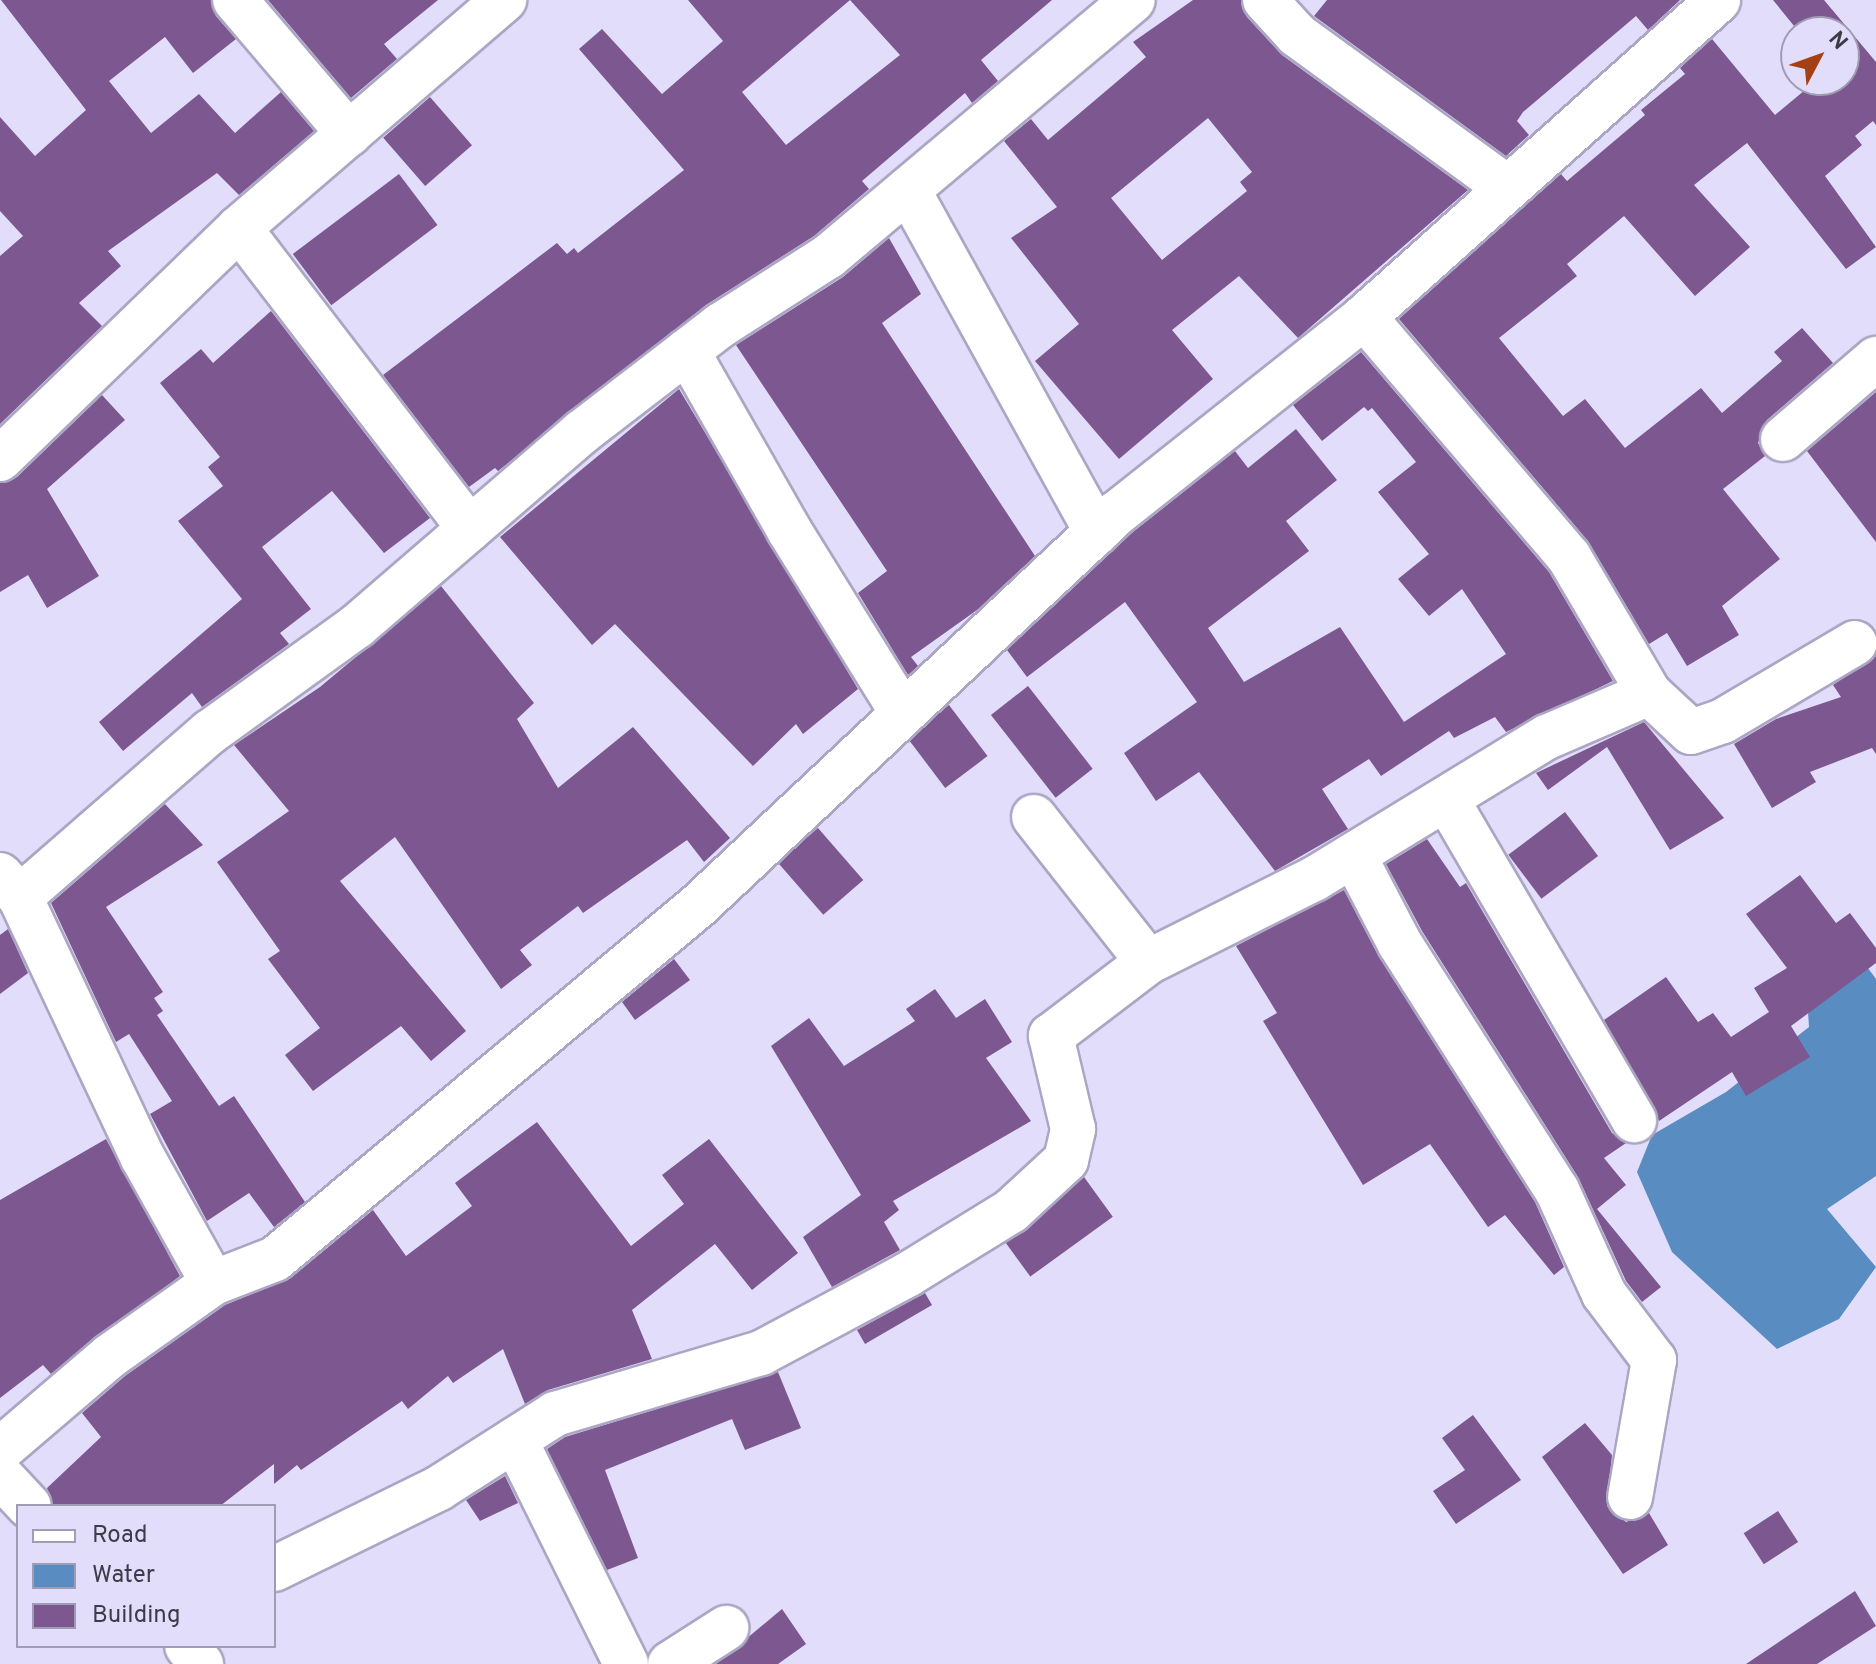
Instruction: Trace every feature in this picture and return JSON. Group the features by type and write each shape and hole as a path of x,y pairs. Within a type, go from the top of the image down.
{"street":[{"path":"235,0 349,134"},
{"path":"0,459 239,228 504,0"},
{"path":"213,1283 143,1158 10,886 210,732 357,626 582,432 687,351 829,256 1133,0"},
{"path":"1265,0 1297,35 1506,187"},
{"path":"0,1450 110,1356 213,1283 275,1259 698,906 1097,532 1364,317 1718,0"},
{"path":"908,190 1097,532"},
{"path":"239,228 470,529"},
{"path":"1364,317 1569,557 1649,693 1691,732 1723,721 1855,643"},
{"path":"687,351 789,530 903,714"},
{"path":"1783,439 1876,359"},
{"path":"276,1568 439,1488 555,1414 761,1353 907,1275 1011,1211 1066,1160 1070,1145 1073,1129 1066,1087 1051,1036 1148,962 1354,856 1547,737 1649,693"},
{"path":"1447,800 1634,1120"},
{"path":"1034,817 1148,962"},
{"path":"1354,856 1400,944 1557,1190 1604,1294 1654,1360 1630,1497"},
{"path":"515,1440 626,1664"},
{"path":"0,1475 27,1504"},
{"path":"670,1664 726,1628"},
{"path":"189,1648 201,1664"}],"water":[{"path":"1865,964 1876,979 1876,1176 1827,1209 1876,1267 1839,1319 1777,1349 1672,1252 1637,1172 1652,1135 1726,1092 1809,1027 1807,997"}],"building":[{"path":"1,0 211,0 216,16 236,39 193,73 165,37 109,81 151,133 199,94 235,133 281,92 314,131 239,195 217,173 108,251 121,266 79,303 102,326 0,424 0,256 23,236 0,211 0,117 35,156 86,110"},
{"path":"268,0 438,0 384,44 397,59 351,98"},
{"path":"688,0 850,0 1052,0 981,60 998,81 972,103 965,93 862,181 869,189 814,236 706,305 498,471 495,468 469,487 383,375 557,243 567,254 574,248 578,253 684,170 579,49 602,29 662,94 723,41","holes":["850,0 900,55 786,145 742,92"]},
{"path":"1193,0 1241,0 1247,17 1282,55 1468,190 1298,338 1239,276 1172,330 1213,379 1119,459 1035,361 1079,324 1011,238 1057,207 1004,141 1031,119 1048,140 1146,57 1133,42","holes":["1208,118 1252,172 1240,182 1247,191 1162,260 1111,198"]},
{"path":"1327,0 1680,0 1648,30 1636,16 1523,112 1517,121 1529,135 1506,156 1314,16"},
{"path":"1773,0 1824,0 1837,16 1786,16"},
{"path":"1712,39 1775,115 1798,96 1860,96 1860,43 1876,62 1876,125 1873,121 1855,136 1862,145 1825,176 1876,247 1846,269 1747,143 1694,185 1750,247 1695,296 1624,216 1567,264 1577,276 1499,338 1563,416 1585,399 1625,448 1701,388 1722,413 1782,361 1774,352 1802,328 1833,363 1767,420 1758,443 1765,456 1723,489 1780,559 1722,606 1739,635 1687,666 1667,633 1649,644 1588,541 1399,319 1561,174 1567,181 1645,115 1641,110 1685,74 1680,68"},
{"path":"430,97 472,145 425,186 383,138"},
{"path":"399,174 438,225 331,305 293,254"},
{"path":"889,238 921,294 882,323 1035,556 977,610 911,657 918,666 908,675 858,593 887,571 736,345 843,277"},
{"path":"271,311 430,518 384,553 332,491 262,547 311,609 280,633 289,644 202,707 192,693 123,751 99,722 242,599 178,521 223,486 208,467 220,457 160,383 201,349 213,363"},
{"path":"1361,352 1549,572 1613,681 1506,732 1495,717 1454,738 1449,731 1381,776 1369,759 1322,789 1348,829 1275,871 1199,772 1156,801 1124,753 1197,702 1125,602 1027,677 1007,650 1133,532 1235,451 1248,468 1296,429 1337,480 1286,521 1309,551 1208,628 1244,682 1340,627 1404,722 1506,654 1462,589 1429,616 1398,579 1429,554 1378,492 1416,462 1372,408 1368,411 1364,407 1322,441 1293,405"},
{"path":"679,389 858,689 803,734 796,724 753,766 615,624 592,645 500,537"},
{"path":"1876,392 1876,542 1807,451"},
{"path":"102,395 125,420 47,489 99,576 47,608 28,575 0,592 0,483 17,477"},
{"path":"441,586 534,703 517,719 558,788 633,727 730,838 704,862 687,840 583,913 578,906 520,950 532,965 501,989 395,837 340,881 466,1031 431,1061 401,1026 313,1091 285,1055 320,1028 268,959 280,951 217,862 289,811 234,745 320,687"},
{"path":"1876,656 1876,754 1872,748 1810,772 1816,782 1772,808 1734,744 1776,719 1841,697 1833,685"},
{"path":"1028,686 1093,769 1056,798 991,715"},
{"path":"949,705 988,756 945,788 907,737"},
{"path":"1644,722 1724,818 1670,850 1607,747 1548,790 1536,773"},
{"path":"165,804 203,845 106,907 163,992 154,998 163,1011 157,1015 219,1106 234,1096 305,1202 274,1227 249,1193 207,1221 150,1114 172,1101 129,1034 116,1042 51,903"},
{"path":"1565,812 1598,856 1541,899 1508,855"},
{"path":"818,828 863,880 823,915 778,863"},
{"path":"1427,839 1460,887 1466,883 1612,1133 1626,1143 1604,1158 1626,1185 1597,1209 1661,1287 1642,1302 1626,1281 1578,1177 1422,931 1386,864"},
{"path":"1800,875 1836,923 1850,913 1876,948 1876,963 1791,1026 1810,1057 1746,1096 1732,1072 1659,1121 1604,1020 1666,977 1698,1022 1713,1013 1731,1037 1769,1012 1754,988 1787,968 1746,914"},
{"path":"1344,890 1379,957 1535,1202 1564,1267 1554,1275 1505,1215 1488,1227 1430,1144 1363,1185 1263,1021 1277,1013 1236,946"},
{"path":"8,929 28,973 0,994 0,935"},
{"path":"674,959 690,980 635,1020 622,1002"},
{"path":"935,989 956,1018 985,999 1012,1042 986,1058 1031,1121 893,1201 899,1210 884,1222 900,1250 832,1287 803,1237 861,1195 771,1046 809,1018 844,1066 915,1021 906,1009"},
{"path":"537,1122 631,1246 684,1204 662,1175 709,1139 798,1253 752,1290 715,1244 632,1310 652,1359 548,1390 525,1404 503,1349 453,1383 448,1376 408,1409 402,1401 301,1470 297,1465 274,1484 274,1464 223,1504 52,1504 47,1488 101,1437 82,1413 125,1376 225,1305 291,1278 373,1210 406,1256 472,1206 455,1183"},
{"path":"106,1139 180,1276 51,1374 43,1365 0,1398 0,1200"},
{"path":"1084,1177 1113,1217 1030,1277 1001,1237"},
{"path":"925,1293 932,1305 865,1344 857,1330"},
{"path":"778,1372 801,1428 745,1450 732,1419 605,1470 638,1558 607,1570 547,1449 565,1437"},
{"path":"1473,1415 1521,1480 1456,1524 1433,1491 1465,1470 1442,1438"},
{"path":"1585,1423 1612,1455 1607,1506 1626,1522 1649,1513 1668,1545 1623,1574 1542,1457"},
{"path":"505,1476 518,1503 480,1521 466,1500"},
{"path":"1778,1511 1798,1542 1764,1564 1744,1533"},
{"path":"1855,1591 1876,1626 1817,1664 1746,1664"},
{"path":"782,1609 806,1644 778,1664 716,1664"}]}
